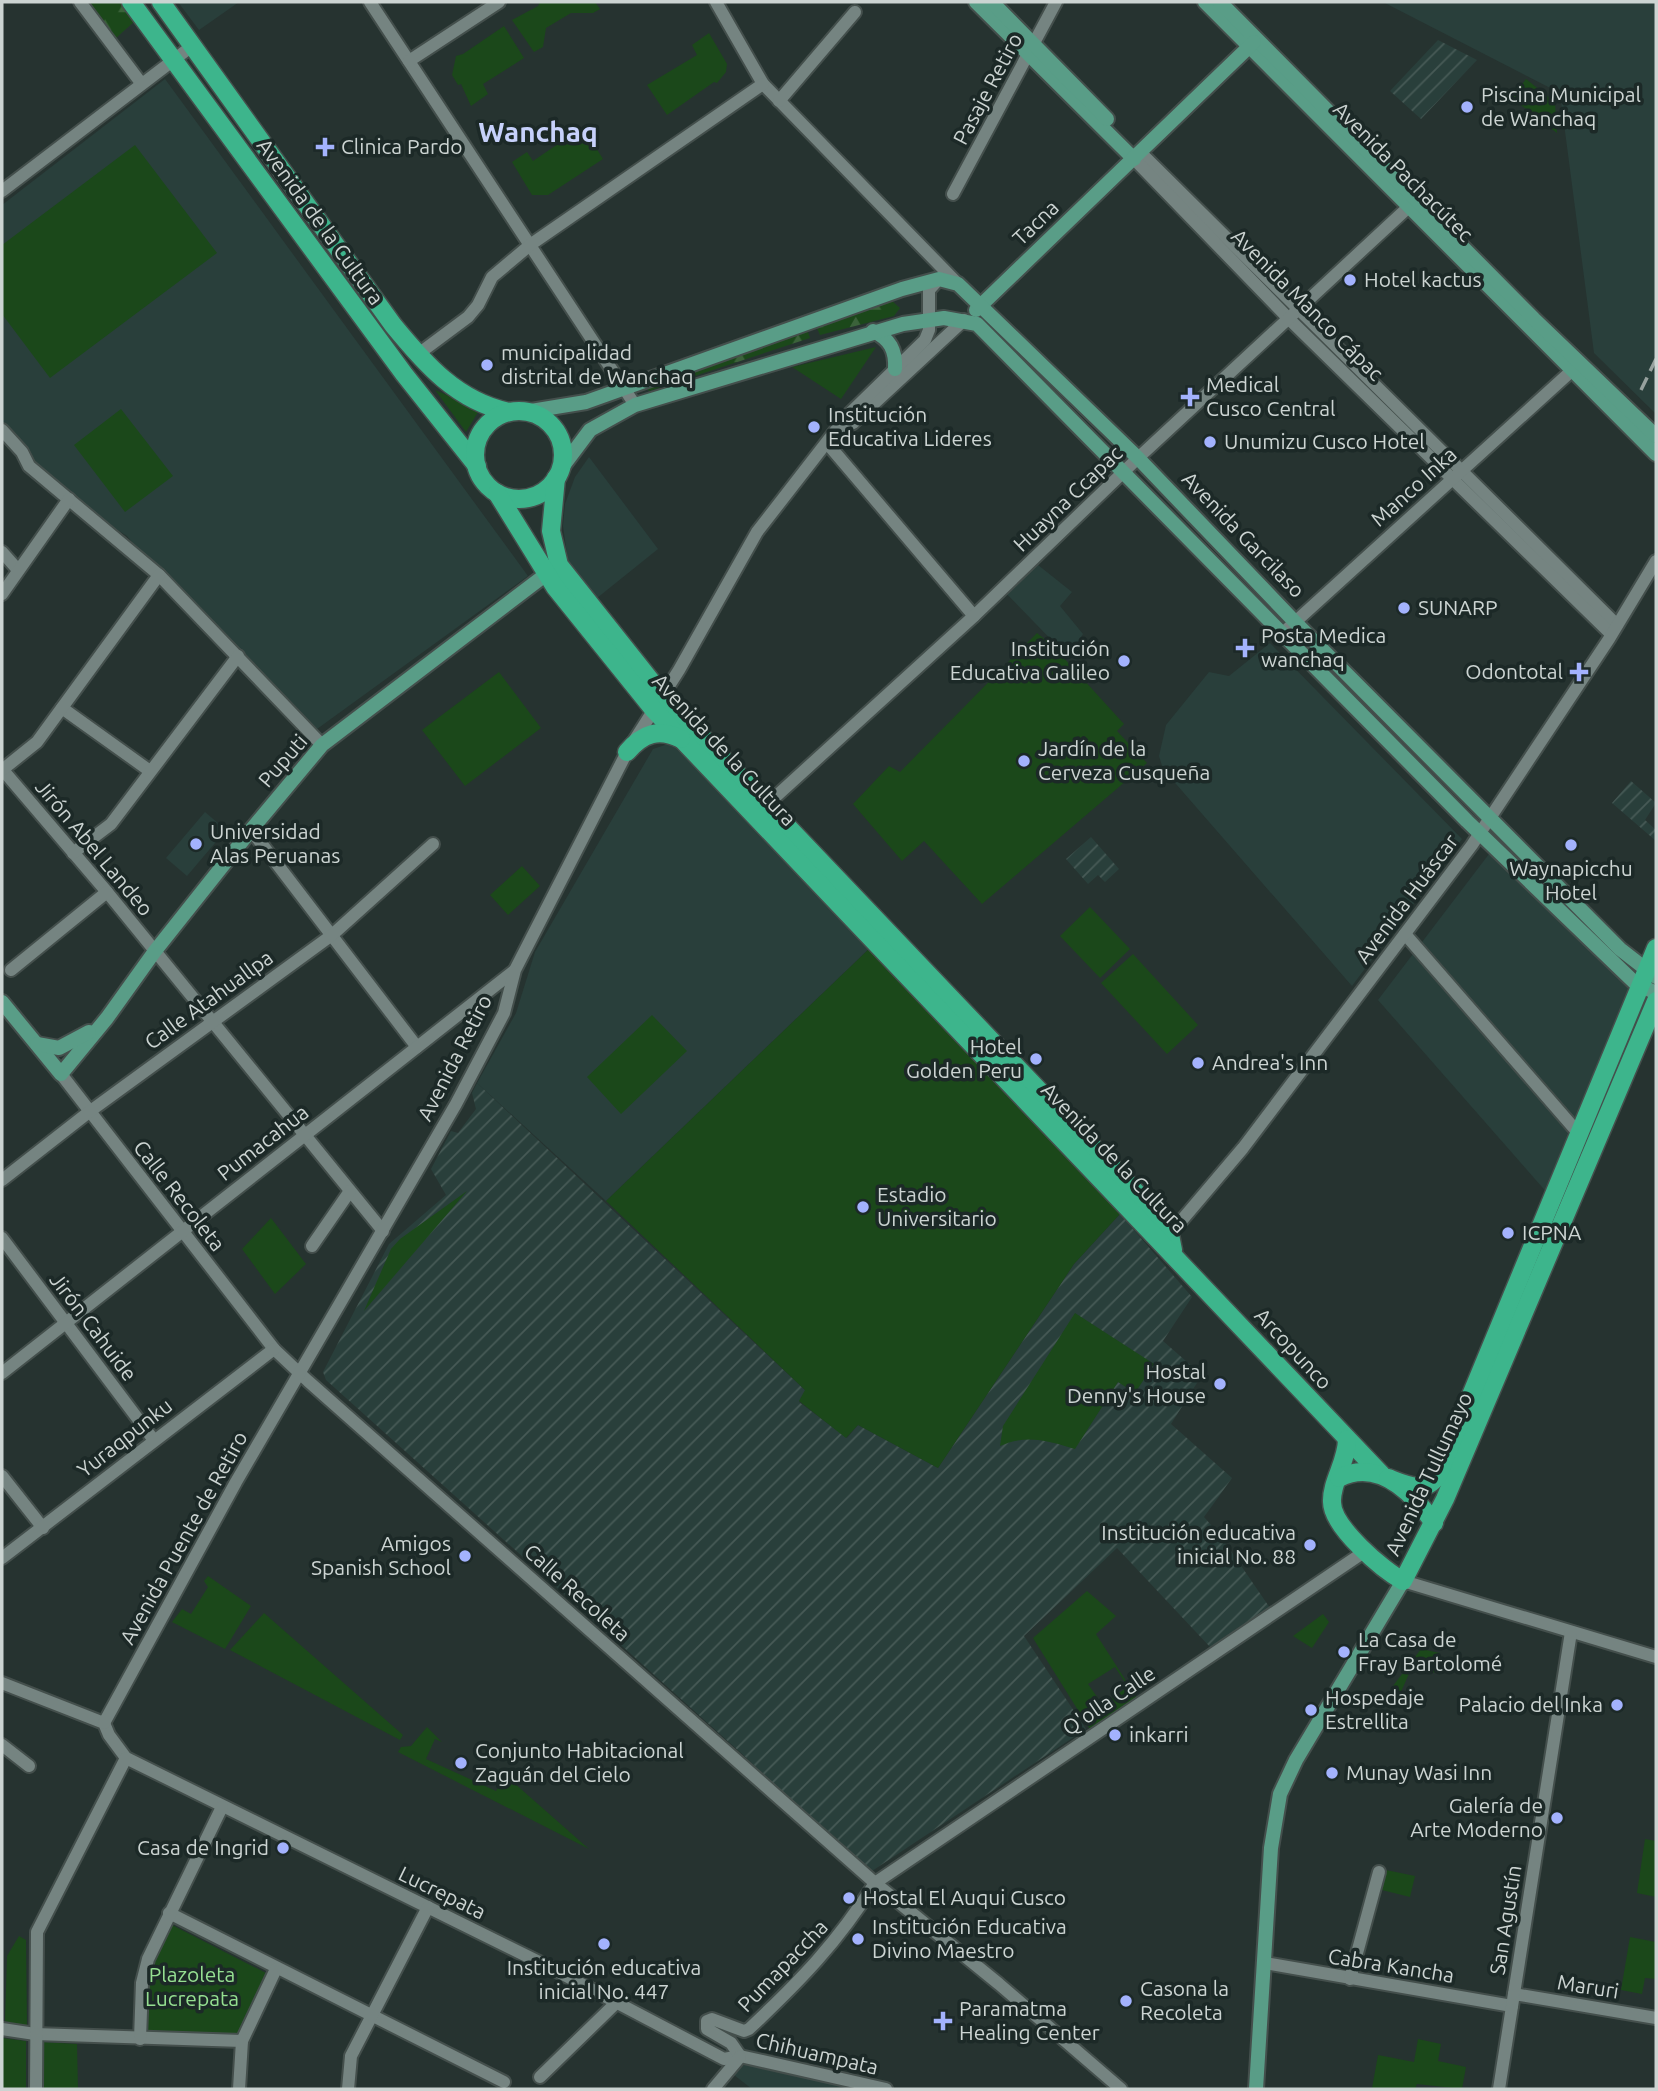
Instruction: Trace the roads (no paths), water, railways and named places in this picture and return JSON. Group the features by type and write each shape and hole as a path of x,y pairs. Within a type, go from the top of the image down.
{"main road":[{"name":"Avenida de la Cultura","path":"131,2 396,363 477,466"},
{"name":"Avenida de la Cultura","path":"161,2 393,326 417,355"},
{"name":"Avenida Manco Cápac","path":"976,2 1032,49"},
{"name":"Avenida Manco Cápac","path":"992,2 1032,49 1137,156"},
{"name":"Avenida Pachacútec","path":"1205,2 1252,43 1576,367 1656,454"},
{"name":"Avenida Pachacútec","path":"1220,2 1237,19 1252,43"},
{"path":"1233,2 1237,19"},
{"name":"Tacna","path":"959,319 982,305 1252,43"},
{"name":"Avenida Garcilaso","path":"517,412 576,405 902,289 939,279 958,284 1138,458 1489,818 1620,949 1650,975"},
{"path":"517,412 494,419 482,432 476,449 477,466 486,483 498,493 512,498 532,497 546,490 590,430 604,419 635,405 873,331 929,319 959,319"},
{"name":"Avenida Garcilaso","path":"959,319 986,330 1480,834 1650,975"},
{"path":"873,331 884,337 892,346 895,369"},
{"path":"417,355 434,373 465,395 541,417 556,431 562,450 558,474"},
{"name":"Avenida Pachacútec","path":"1576,367 1656,436"},
{"name":"Avenida de la Cultura","path":"548,573 558,474"},
{"name":"Avenida de la Cultura","path":"498,493 548,573 658,703 961,1021 1150,1207 1169,1244"},
{"name":"Puputi","path":"61,1074 251,830 322,745 548,573"},
{"name":"Avenida de la Cultura","path":"658,703 681,739 760,811"},
{"path":"627,752 646,735 670,733 681,739"},
{"name":"Avenida Tullumayo","path":"1384,1476 1415,1488 1428,1486 1435,1480 1650,975"},
{"name":"Avenida Tullumayo","path":"1256,2089 1271,1848 1280,1794 1287,1776 1412,1584 1434,1523 1656,1001"},
{"path":"2,1002 61,1074"},
{"name":"Puputi","path":"37,1044 60,1048 107,1018"},
{"name":"Arcopunco","path":"1169,1244 1347,1439 1384,1476 1418,1502 1434,1523"},
{"path":"1347,1439 1347,1453 1333,1491 1333,1510 1364,1552 1389,1573 1412,1584"},
{"path":"1339,1478 1359,1471 1384,1476"}],"street":[{"path":"80,2 141,83"},
{"path":"370,2 635,405"},
{"path":"410,61 499,2"},
{"path":"716,2 763,83 958,284"},
{"name":"Pasaje Retiro","path":"953,194 1056,2"},
{"path":"779,101 855,12"},
{"path":"2,191 192,46"},
{"path":"417,355 468,317 478,305 492,277 530,245 763,83"},
{"name":"Avenida Manco Cápac","path":"1137,156 1294,316 1614,630"},
{"name":"Huayna Ccapac","path":"760,811 974,616 1124,471 1413,204"},
{"name":"Tacna","path":"658,703 757,532 839,430 847,416 925,340 929,330 929,290 939,279"},
{"name":"Tacna","path":"839,430 853,423 959,319"},
{"name":"Manco Inka","path":"1283,633 1576,367"},
{"path":"2,430 22,452 29,467 159,575 322,745"},
{"path":"827,443 974,616"},
{"path":"2,594 69,499"},
{"path":"2,552 18,570"},
{"name":"Avenida Huáscar","path":"1169,1244 1480,834 1656,561"},
{"path":"2,770 37,742 159,575"},
{"path":"73,853 111,824 238,656"},
{"path":"627,752 658,703"},
{"path":"62,708 150,771"},
{"name":"Avenida Retiro","path":"298,1372 456,1104 504,1013 515,970 627,752"},
{"name":"Jirón Abel Landeo","path":"2,770 156,951 383,1231"},
{"path":"251,830 417,1047"},
{"name":"Calle Atahuallpa","path":"2,1180 89,1112 332,935 433,844"},
{"path":"12,970 107,892"},
{"path":"1405,934 1580,1135"},
{"name":"Pumacahua","path":"2,1373 515,970"},
{"name":"Calle Recoleta","path":"61,1074 274,1349 298,1372 875,1883 1121,2089"},
{"path":"312,1246 350,1191"},
{"name":"Jirón Cahuide","path":"2,1238 153,1439"},
{"name":"Yuraqpunku","path":"2,1558 153,1439 274,1349"},
{"name":"Avenida Puente de Retiro","path":"104,1723 298,1372"},
{"path":"2,1476 43,1528"},
{"name":"Q'olla Calle","path":"875,1883 1364,1552"},
{"path":"1412,1584 1656,1657"},
{"name":"San Agustín","path":"1499,2089 1571,1632"},
{"path":"2,1683 104,1723 126,1758 37,1932 36,2089"},
{"path":"2,1745 29,1766"},
{"name":"Lucrepata","path":"126,1758 617,2002 724,2059 740,2056"},
{"path":"140,2039 142,1983 148,1959 222,1807"},
{"path":"1350,1979 1379,1872"},
{"name":"Pumapaccha","path":"740,2056 731,2043 707,2029 707,2021 712,2019 744,2031 749,2029 803,1978 845,1930 875,1883"},
{"path":"348,2089 351,2056 428,1907"},
{"path":"169,1913 504,2081"},
{"name":"Cabra Kancha","path":"1265,1963 1350,1979 1513,2000"},
{"path":"239,2089 242,2041 276,1969"},
{"name":"Maruri","path":"1513,2000 1656,2018"},
{"path":"540,2077 617,2002"},
{"path":"2,2029 35,2034 242,2041"},
{"path":"713,2089 740,2056"},
{"name":"Chihuampata","path":"740,2056 886,2089"}],"railway":[{"path":"1641,390 1656,359"}],"place":[{"name":"Piscina Municipal de Wanchaq","path":"1467,107"},
{"name":"Clinica Pardo","path":"325,147"},
{"name":"Hotel kactus","path":"1350,280"},
{"name":"municipalidad distrital de Wanchaq","path":"487,365"},
{"name":"Medical Cusco Central","path":"1190,397"},
{"name":"Institución Educativa Lideres","path":"814,427"},
{"name":"Unumizu Cusco Hotel","path":"1210,442"},
{"name":"SUNARP","path":"1404,608"},
{"name":"Posta Medica wanchaq","path":"1245,648"},
{"name":"Institución Educativa Galileo","path":"1124,661"},
{"name":"Odontotal","path":"1579,672"},
{"name":"Jardín de la Cerveza Cusqueña","path":"1024,761"},
{"name":"Universidad Alas Peruanas","path":"196,844"},
{"name":"Waynapicchu Hotel","path":"1571,845"},
{"name":"Hotel Golden Peru","path":"1036,1059"},
{"name":"Andrea's Inn","path":"1198,1063"},
{"name":"Estadio Universitario","path":"863,1207"},
{"name":"ICPNA","path":"1508,1233"},
{"name":"Hostal Denny's House","path":"1220,1384"},
{"name":"Institución educativa inicial No. 88","path":"1310,1545"},
{"name":"Amigos Spanish School","path":"465,1556"},
{"name":"La Casa de Fray Bartolomé","path":"1344,1652"},
{"name":"Palacio del Inka","path":"1617,1705"},
{"name":"Hospedaje Estrellita","path":"1311,1710"},
{"name":"inkarri","path":"1115,1735"},
{"name":"Conjunto Habitacional Zaguán del Cielo","path":"461,1763"},
{"name":"Munay Wasi Inn","path":"1332,1773"},
{"name":"Galería de Arte Moderno","path":"1557,1818"},
{"name":"Casa de Ingrid","path":"283,1848"},
{"name":"Hostal El Auqui Cusco","path":"849,1898"},
{"name":"Institución Educativa Divino Maestro","path":"858,1939"},
{"name":"Institución educativa inicial No. 447","path":"604,1944"},
{"name":"Casona la Recoleta","path":"1126,2001"},
{"name":"Paramatma Healing Center","path":"943,2021"}],"district":[{"name":"Wanchaq","path":"538,132"}],"park label":[{"name":"Plazoleta Lucrepata","path":"192,1987"}]}
